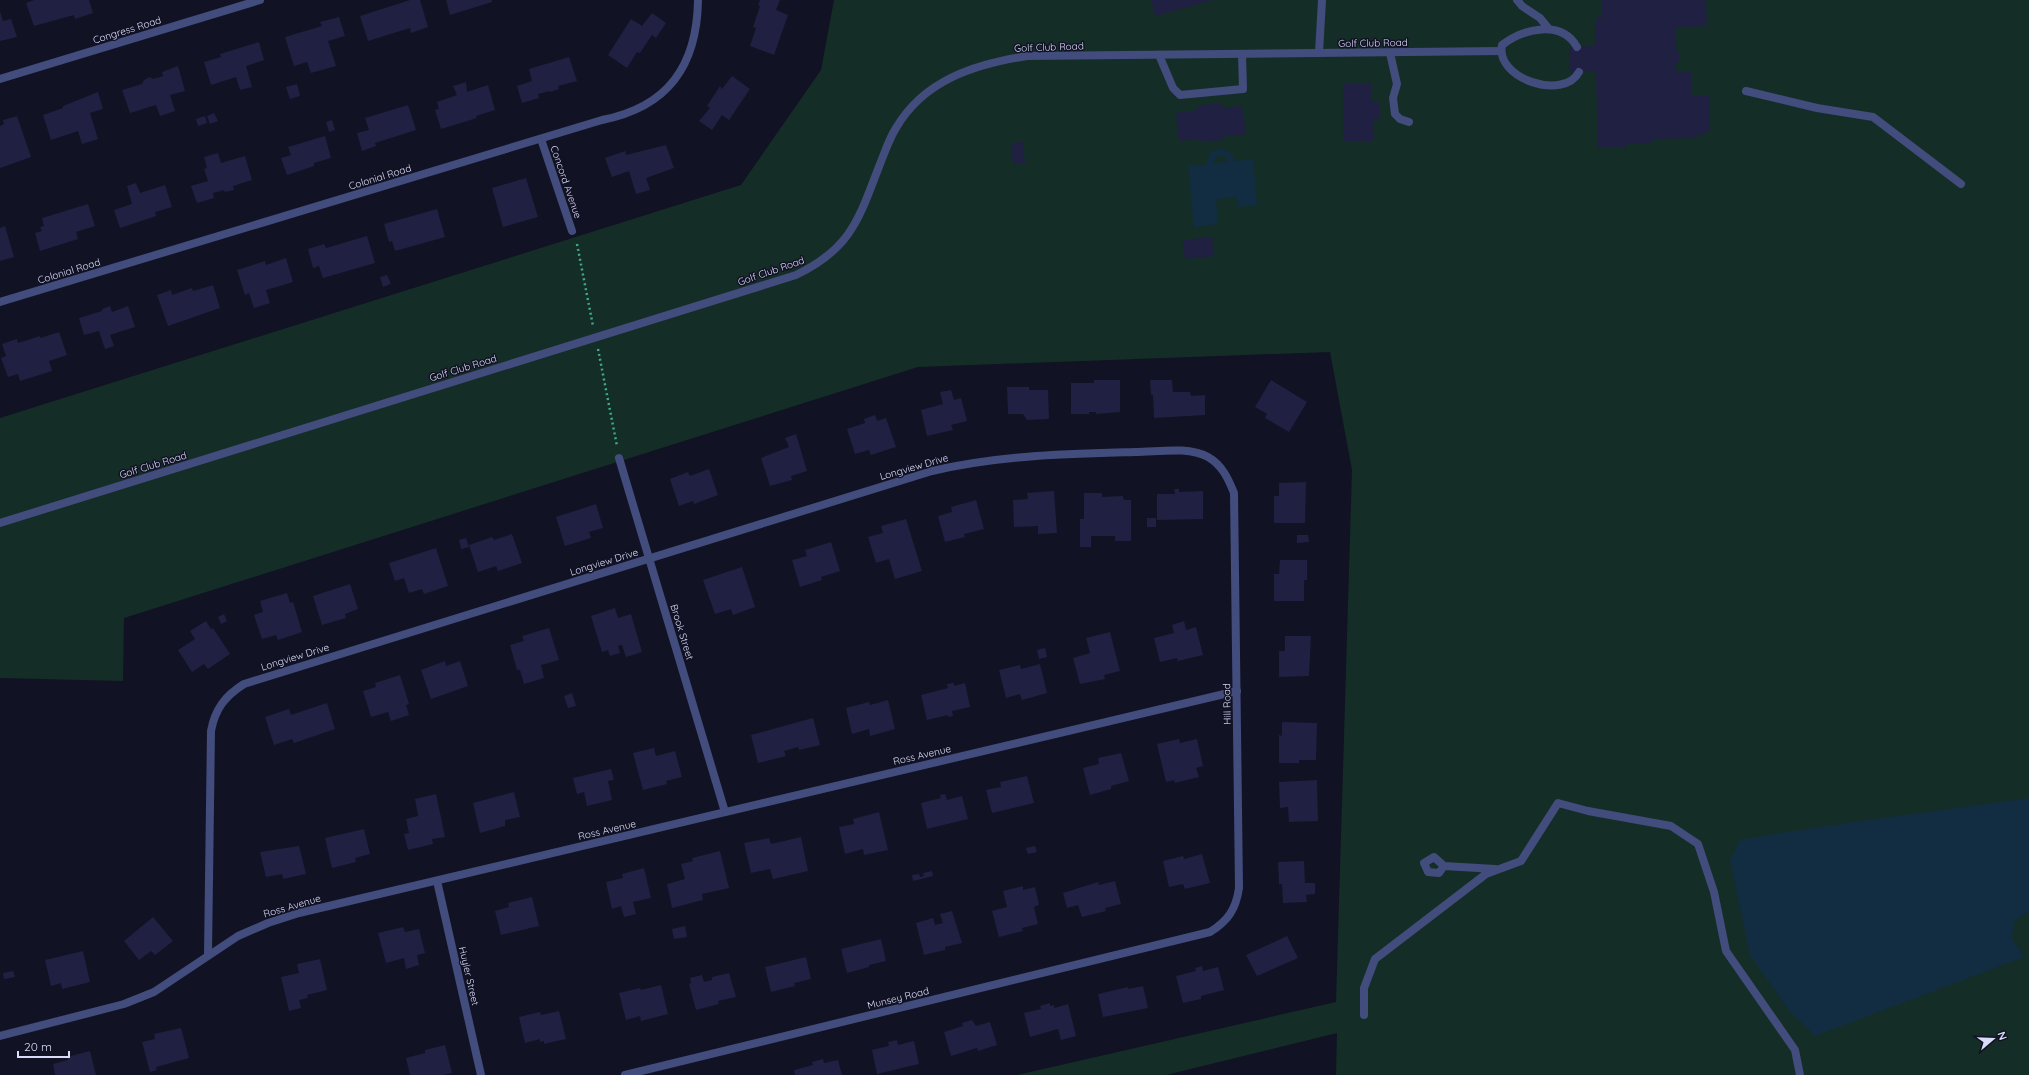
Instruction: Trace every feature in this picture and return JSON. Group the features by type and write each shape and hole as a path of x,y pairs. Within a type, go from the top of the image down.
{"street":[{"name":"Congress Road","path":"0,79 260,0"},
{"name":"Colonial Road","path":"0,302 541,139 620,117 639,109 656,98 673,82 684,66 693,46 697,24 698,0"},
{"path":"1319,53 1322,0"},
{"path":"1517,1 1540,18 1549,29"},
{"path":"1577,47 1566,35 1549,29 1537,30 1519,35 1502,45 1501,51 1506,63 1513,73 1533,82 1549,85 1564,85 1572,80 1579,72"},
{"name":"Golf Club Road","path":"0,523 796,275 816,266 834,252 848,236 859,219 896,127 910,109 928,92 947,79 971,68 998,60 1026,56 1501,51"},
{"path":"1390,53 1397,84 1393,98 1395,114 1400,119 1408,122"},
{"path":"1159,55 1173,88 1180,95 1243,88 1242,54"},
{"path":"1746,91 1817,108 1873,117 1961,184"},
{"name":"Concord Avenue","path":"541,139 572,232"},
{"name":"Longview Drive","path":"208,954 210,732 212,721 219,706 230,693 244,684 932,471 967,463 1003,458 1107,452 1195,453 1208,457 1219,465 1228,477 1234,493"},
{"name":"Brook Street","path":"619,458 725,812"},
{"name":"Hill Road","path":"1232,913 1237,902 1240,888 1234,493"},
{"name":"Ross Avenue","path":"0,1036 124,1004 154,992 182,974 208,954 238,936 268,923 299,913 1237,691"},
{"path":"1364,1016 1364,988 1375,959 1486,874 1521,861 1558,803 1588,811 1671,826 1698,844 1714,892 1726,951 1795,1050 1800,1075"},
{"path":"1444,866 1498,870"},
{"name":"Huyler Street","path":"437,881 481,1075"},
{"name":"Munsey Road","path":"625,1075 1210,932 1222,925 1232,913"}],"green space":[{"path":"834,0 2029,0 2029,1075 1336,1075 1337,1033 1166,1075 1017,1075 1336,1002 1352,470 1330,352 918,367 124,618 123,681 0,678 0,418 741,185 821,70"}],"water":[{"path":"1221,149 1229,152 1235,161 1253,159 1257,205 1238,207 1237,197 1216,199 1218,224 1194,227 1188,166 1206,165 1210,153","holes":["1220,155 1225,156 1228,162 1213,163 1216,157"]},
{"path":"2029,798 2029,912 2014,921 2012,938 2024,957 1815,1036 1789,1011 1750,955 1730,860 1740,840 1848,823"}],"building":[{"path":"34,0 89,0 93,13 75,19 74,15 34,26 26,3"},
{"path":"410,0 420,0 428,27 411,33 410,28 368,41 360,16"},
{"path":"446,0 492,0 492,2 450,15"},
{"path":"760,0 780,0 776,10 788,15 774,55 750,46 756,28 753,27 760,6 758,5"},
{"path":"1151,0 1213,0 1155,16"},
{"path":"1601,0 1706,0 1707,26 1675,27 1676,49 1679,53 1679,61 1675,64 1676,71 1692,71 1692,95 1709,95 1710,131 1693,138 1652,139 1652,143 1627,144 1627,148 1598,148 1596,71 1569,72 1569,47 1595,46 1595,18 1601,18"},
{"path":"0,11 3,21 11,19 17,37 0,41"},
{"path":"652,13 666,23 656,38 652,35 640,53 637,52 627,68 608,55 631,19 642,26"},
{"path":"339,17 345,36 328,41 336,66 311,73 307,62 294,66 285,37 322,26 320,22"},
{"path":"259,42 264,60 246,66 252,87 240,90 236,77 211,85 204,62 221,57 220,54"},
{"path":"569,57 577,81 558,86 559,89 551,92 538,94 539,98 522,103 517,86 532,81 529,69"},
{"path":"178,66 185,91 170,95 175,111 160,116 156,105 130,113 122,90 142,84 144,80 150,77 153,79 163,76 162,72"},
{"path":"732,76 750,89 729,120 722,115 712,130 699,121 710,108 707,106 720,86 722,89"},
{"path":"466,82 467,92 488,85 495,110 476,116 477,118 441,129 435,110 439,109 437,102 457,95 453,86"},
{"path":"297,84 300,96 290,99 286,87"},
{"path":"1343,84 1371,84 1371,101 1379,101 1379,120 1374,120 1374,141 1343,141"},
{"path":"98,92 103,109 90,113 98,139 82,144 78,131 51,140 43,115 63,108 63,106"},
{"path":"1221,103 1222,108 1242,106 1246,134 1222,137 1223,140 1201,142 1201,139 1179,141 1176,113 1197,110 1197,106"},
{"path":"408,105 416,130 375,143 376,146 362,151 357,133 369,130 365,118"},
{"path":"214,113 218,121 210,124 207,116"},
{"path":"17,116 31,157 0,168 0,126 4,124 3,120"},
{"path":"205,116 207,123 198,126 196,119"},
{"path":"332,120 335,130 329,132 326,122"},
{"path":"325,136 331,158 314,163 314,166 287,175 281,158 291,155 288,147"},
{"path":"1023,142 1025,163 1013,164 1011,143"},
{"path":"666,145 674,168 646,178 650,190 636,194 629,171 612,177 605,158 625,151 626,155"},
{"path":"218,153 221,163 245,156 252,180 233,186 234,190 225,192 224,190 213,193 214,198 197,203 191,186 208,181 204,169 207,168 204,157"},
{"path":"526,178 538,217 503,227 492,188"},
{"path":"136,183 140,193 165,185 172,207 155,212 156,216 120,228 114,210 132,204 127,186"},
{"path":"88,204 95,226 76,232 78,239 40,251 35,233 42,231 40,227 44,226 42,218"},
{"path":"437,209 445,237 395,251 392,241 389,242 384,224"},
{"path":"5,226 14,257 0,261 0,228"},
{"path":"367,236 375,263 323,278 319,266 313,268 308,249 324,244 326,248"},
{"path":"1212,237 1214,256 1185,259 1183,240"},
{"path":"286,258 293,282 266,290 270,303 254,308 249,293 245,295 237,270 265,261 266,265"},
{"path":"387,275 391,284 383,287 380,277"},
{"path":"213,285 220,308 168,326 157,295 171,290 172,295 192,288 193,291"},
{"path":"110,306 112,312 128,306 135,327 110,335 114,346 105,349 99,331 84,335 79,318 102,311 102,309"},
{"path":"59,332 67,355 49,361 52,371 20,381 18,374 8,377 1,358 6,356 2,344 17,339 18,343"},
{"path":"1094,380 1120,380 1120,412 1096,414 1096,412 1089,412 1089,414 1071,414 1071,383 1094,383"},
{"path":"1150,380 1172,380 1173,392 1190,392 1191,396 1205,395 1205,415 1154,418 1153,395 1151,395"},
{"path":"1271,380 1307,402 1289,432 1265,418 1267,414 1255,407"},
{"path":"1007,387 1029,387 1029,390 1048,390 1049,419 1027,420 1023,414 1008,414"},
{"path":"951,390 954,400 961,398 967,421 951,425 953,430 927,436 921,410 943,404 940,392"},
{"path":"875,415 877,421 886,418 896,447 871,455 869,450 855,454 847,429 865,423 864,419"},
{"path":"796,434 807,471 791,476 792,480 770,486 761,458 789,447 785,438"},
{"path":"709,469 718,495 694,504 693,501 679,506 670,479 688,472 690,476"},
{"path":"1306,482 1305,523 1274,523 1274,496 1279,496 1279,483"},
{"path":"1174,489 1179,489 1179,492 1203,491 1203,519 1157,520 1157,494 1175,494"},
{"path":"1054,491 1057,533 1038,534 1038,526 1014,527 1013,500 1028,499 1027,493"},
{"path":"1084,493 1102,493 1102,497 1123,496 1124,500 1131,500 1131,541 1115,541 1115,536 1091,536 1091,547 1080,547 1080,519 1084,519"},
{"path":"976,500 984,529 964,534 965,537 945,542 938,516 952,512 951,507"},
{"path":"596,504 603,528 589,532 591,538 565,546 556,517"},
{"path":"1147,518 1156,518 1156,527 1147,527"},
{"path":"906,519 922,571 895,579 889,559 876,563 868,537 883,533 881,526"},
{"path":"512,534 522,563 498,571 496,566 478,572 469,545 492,537 494,540"},
{"path":"1297,535 1308,535 1309,542 1297,543"},
{"path":"466,538 469,547 461,549 459,540"},
{"path":"831,542 840,571 821,577 822,580 800,587 792,560 807,556 805,550"},
{"path":"436,548 448,586 424,594 422,589 409,593 404,578 395,581 389,563"},
{"path":"1280,560 1307,560 1307,580 1304,580 1304,601 1274,601 1274,574 1279,574"},
{"path":"742,567 755,607 733,615 731,609 715,614 703,580"},
{"path":"350,584 358,609 345,614 346,618 322,625 313,596"},
{"path":"287,593 290,603 293,602 302,632 278,640 276,635 262,639 254,615 263,612 260,601"},
{"path":"615,608 618,618 631,614 642,652 626,657 622,645 618,646 620,653 610,656 608,650 602,652 591,616"},
{"path":"224,614 227,621 221,624 218,617"},
{"path":"206,621 211,629 213,628 230,654 208,669 204,664 192,672 178,650 195,639 190,631"},
{"path":"1184,621 1186,630 1196,627 1203,655 1178,661 1177,658 1160,662 1154,638 1174,633 1172,625"},
{"path":"549,628 559,660 541,665 544,678 524,684 520,670 517,670 510,645 524,641 522,636"},
{"path":"1110,632 1120,671 1104,675 1105,679 1080,684 1073,658 1090,653 1086,638"},
{"path":"1285,636 1311,636 1309,676 1279,677 1279,651 1285,651"},
{"path":"1045,648 1047,657 1039,659 1037,650"},
{"path":"445,661 446,666 460,661 468,686 431,699 421,670"},
{"path":"1040,664 1047,693 1022,700 1020,694 1006,698 999,670 1020,665 1021,669"},
{"path":"400,675 409,704 406,705 409,715 391,721 388,712 371,717 363,691 376,687 375,683"},
{"path":"954,683 954,686 965,683 970,707 952,711 953,716 948,717 948,715 927,720 921,695 948,688 947,684"},
{"path":"572,693 576,706 568,708 564,696"},
{"path":"888,700 895,729 870,736 869,729 852,734 846,708 869,702 870,705"},
{"path":"327,703 335,729 294,743 292,739 274,745 265,717 289,709 291,715"},
{"path":"813,718 820,745 799,750 798,747 784,751 786,756 758,763 751,735"},
{"path":"1282,722 1317,723 1316,760 1299,760 1299,763 1279,763 1279,735 1282,736"},
{"path":"1179,739 1180,743 1197,739 1203,766 1196,768 1199,777 1175,783 1174,780 1166,782 1157,744"},
{"path":"654,748 656,756 675,751 682,777 666,781 667,784 643,790 633,753"},
{"path":"1121,753 1129,781 1111,786 1111,789 1090,795 1083,768 1099,764 1098,758"},
{"path":"611,769 614,780 608,781 612,800 587,806 584,792 577,794 573,778"},
{"path":"1027,776 1034,803 992,813 986,790 1001,787 1000,782"},
{"path":"1317,780 1318,821 1289,822 1288,807 1280,808 1279,782"},
{"path":"514,792 520,817 505,820 505,826 480,833 473,803"},
{"path":"436,794 445,837 432,839 433,844 408,850 404,834 409,833 406,819 418,816 415,799"},
{"path":"945,794 947,800 962,796 968,819 927,829 921,803 941,798 940,795"},
{"path":"879,812 888,850 864,855 863,849 845,854 839,827 854,824 853,819"},
{"path":"364,829 370,854 355,858 356,862 332,868 325,838"},
{"path":"801,837 808,871 773,879 770,869 751,873 744,843 769,838 771,844"},
{"path":"299,846 306,874 283,879 282,874 266,877 260,852"},
{"path":"1035,846 1037,852 1028,854 1026,848"},
{"path":"720,851 729,888 702,894 703,900 672,908 667,884 685,879 681,864 693,861 692,858"},
{"path":"1202,854 1210,883 1185,889 1183,884 1169,887 1163,861 1183,856 1184,859"},
{"path":"1304,861 1305,883 1315,883 1315,894 1306,895 1307,902 1283,903 1282,884 1279,884 1278,862"},
{"path":"644,868 651,898 633,902 636,914 624,917 621,906 612,909 606,882 623,878 622,874"},
{"path":"932,871 933,876 913,881 912,875 919,874 920,877 924,876 923,873"},
{"path":"1115,881 1121,904 1105,908 1106,911 1082,917 1078,905 1067,908 1063,893 1098,882 1099,885"},
{"path":"1023,886 1023,890 1035,887 1039,905 1034,907 1038,924 1022,928 1023,931 999,937 992,911 1007,907 1003,891"},
{"path":"532,897 539,926 501,935 495,911 509,907 508,903"},
{"path":"952,911 962,943 945,947 945,950 924,955 916,923 933,918 935,925 943,923 940,914"},
{"path":"153,917 173,941 155,955 151,951 139,960 124,941"},
{"path":"685,926 687,937 674,939 672,929"},
{"path":"403,927 405,932 419,929 425,953 417,955 419,965 406,969 404,958 386,963 378,933"},
{"path":"1287,936 1298,958 1257,976 1246,955"},
{"path":"881,939 886,961 847,973 841,949"},
{"path":"83,951 90,982 62,989 61,983 51,986 45,960"},
{"path":"806,957 811,979 794,983 795,986 771,992 765,967"},
{"path":"320,959 327,990 307,995 308,998 299,1000 301,1008 289,1011 281,977 299,973 297,964"},
{"path":"1202,966 1203,971 1218,967 1224,990 1201,996 1201,999 1183,1003 1176,976 1196,971 1195,968"},
{"path":"13,971 15,977 4,979 3,973"},
{"path":"729,973 736,997 718,1001 719,1004 696,1010 689,984 691,983 690,978 702,975 704,982 712,980 712,977"},
{"path":"661,985 668,1014 641,1021 640,1016 626,1020 619,993"},
{"path":"1143,986 1148,1008 1103,1017 1098,994 1128,987 1128,989"},
{"path":"1050,1003 1050,1006 1054,1005 1054,1008 1068,1004 1076,1036 1061,1040 1058,1029 1030,1037 1024,1013 1041,1009 1040,1006"},
{"path":"559,1011 566,1039 544,1044 544,1041 540,1042 540,1039 525,1043 519,1017 540,1012 541,1015"},
{"path":"972,1020 976,1026 990,1022 997,1045 978,1051 977,1048 951,1056 944,1032 963,1026 962,1023"},
{"path":"181,1028 189,1058 156,1067 157,1070 150,1072 142,1042 155,1039 154,1034"},
{"path":"897,1040 898,1045 914,1041 919,1064 877,1074 872,1050 889,1046 888,1042"},
{"path":"445,1045 452,1073 443,1075 410,1075 406,1058 425,1053 425,1050"},
{"path":"90,1051 96,1075 55,1075 53,1064 68,1060 67,1057"},
{"path":"823,1059 824,1063 838,1060 842,1075 795,1075 794,1070 813,1065 812,1062"}]}
